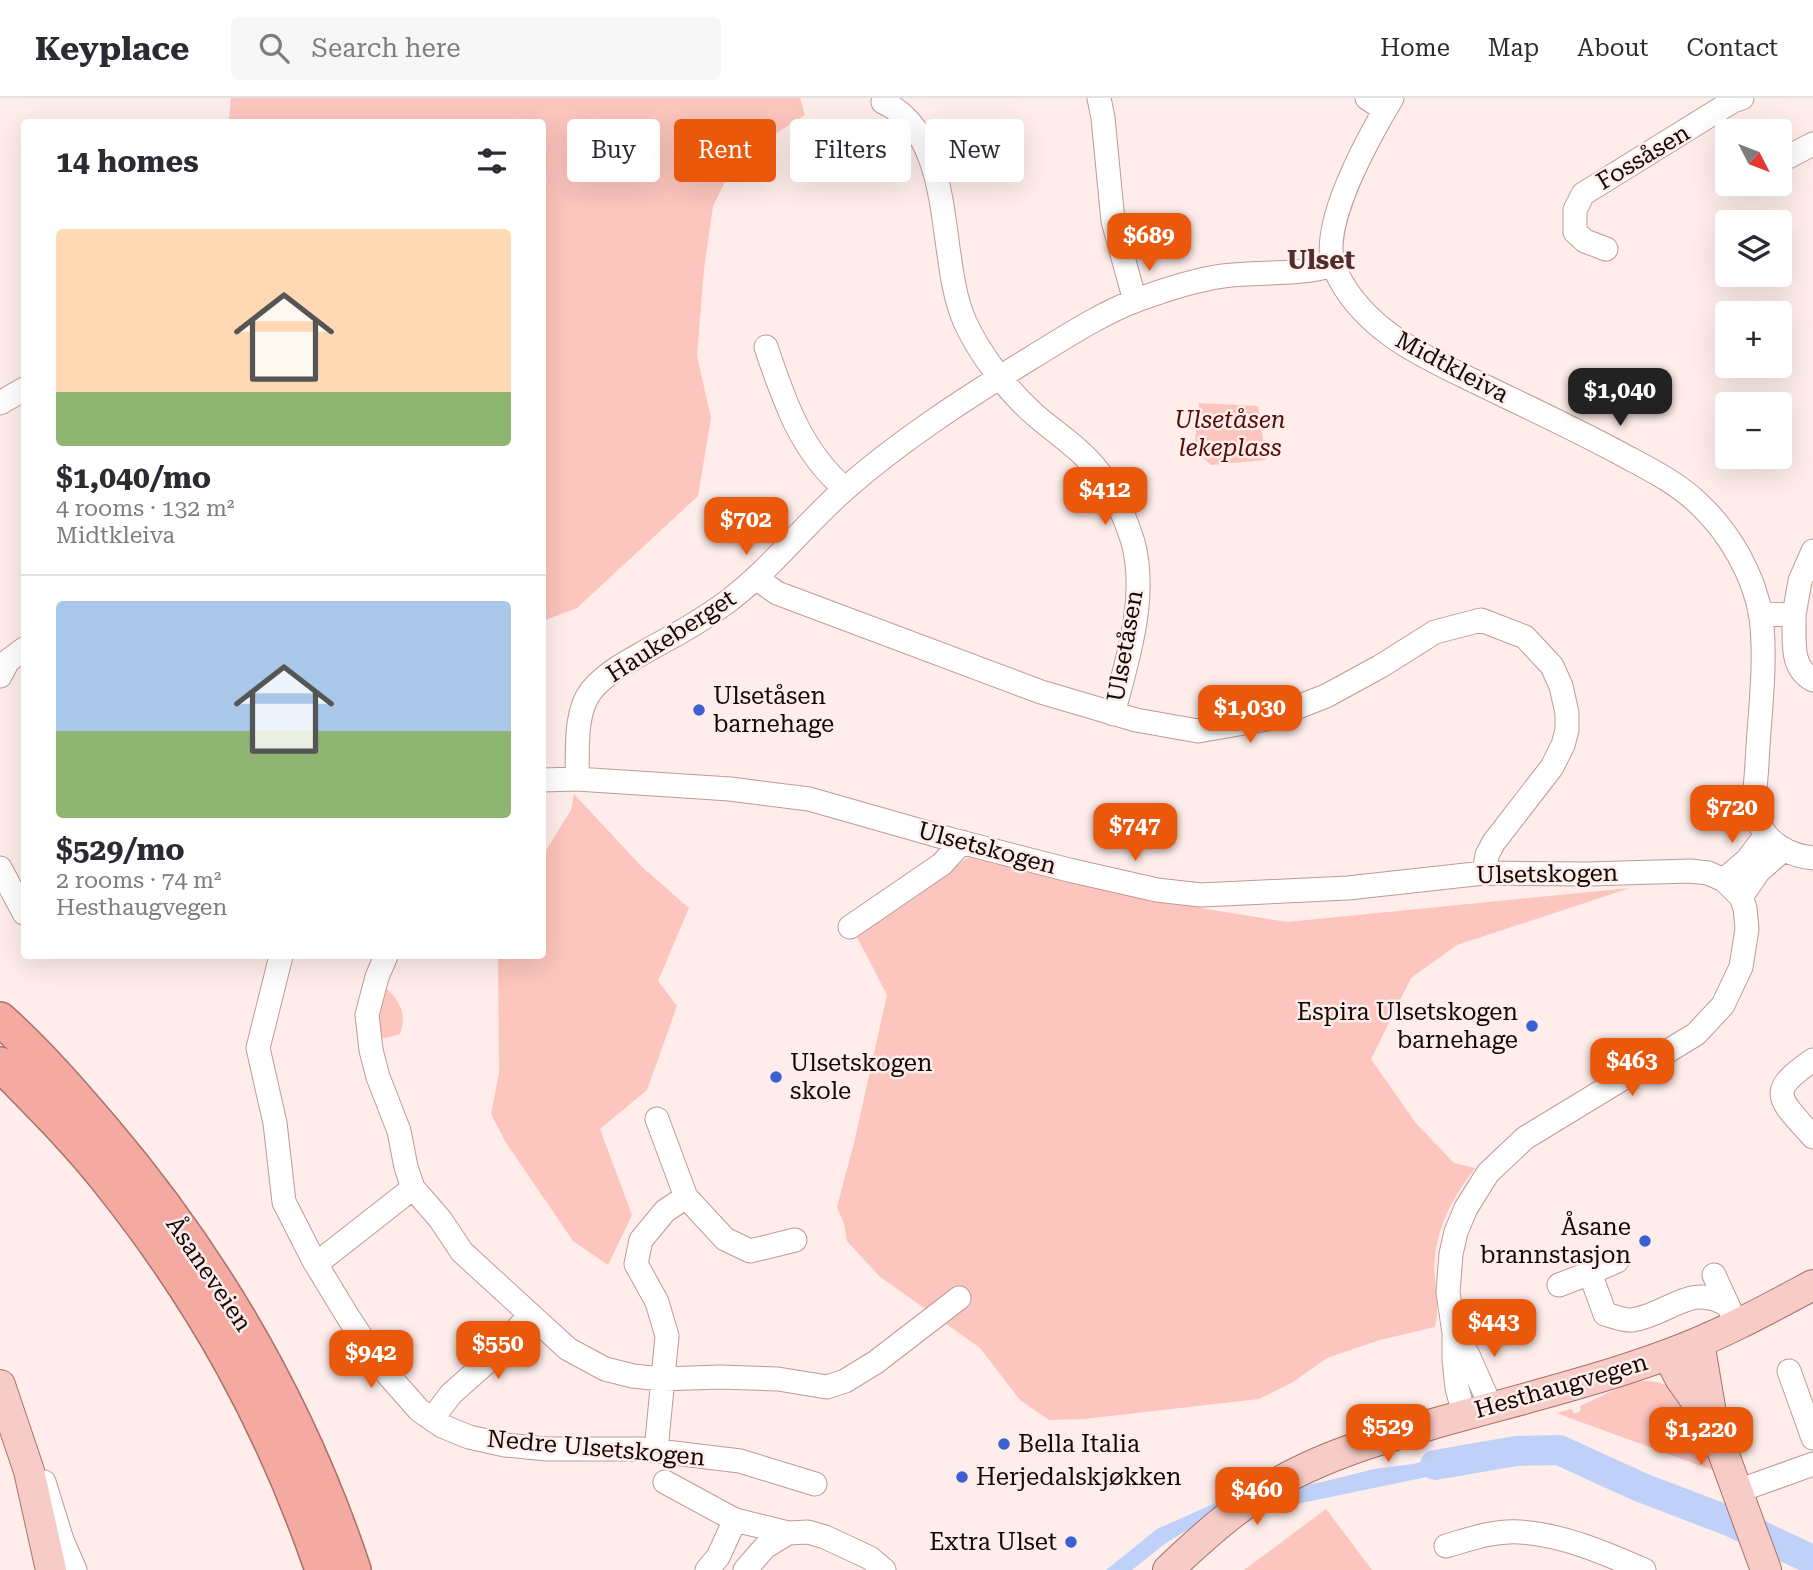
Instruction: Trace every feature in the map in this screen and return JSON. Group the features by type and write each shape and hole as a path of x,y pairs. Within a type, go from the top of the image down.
{"highway":[{"name":"Åsaneveien","path":"0,1019 79,1101 120,1149 203,1258 254,1341 292,1414 324,1486 354,1570"},
{"name":"Åsaneveien","path":"0,1064 68,1134 188,1290 228,1356 266,1431 300,1507 322,1570"}],"main road":[{"name":"Hesthaugvegen","path":"1168,1570 1215,1526 1302,1469 1342,1452 1668,1355 1699,1342 1732,1315 1813,1285"},
{"path":"1699,1342 1713,1425 1766,1570"},
{"path":"1668,1355 1680,1378 1713,1425"},
{"path":"0,1385 29,1472 51,1570"}],"street":[{"path":"1099,98 1113,221 1135,301"},
{"name":"Fossåsen","path":"1606,249 1585,241 1575,232 1575,209 1583,194 1736,99"},
{"path":"883,102 913,127 926,148 936,177 955,294 966,324 1001,377"},
{"path":"1333,265 1332,248 1342,199 1381,102"},
{"path":"1792,155 1813,144"},
{"name":"Haukeberget","path":"577,779 579,729 584,703 590,693 611,672 700,621 756,578 845,489 905,440 1066,337 1135,301 1220,276 1290,273 1333,265"},
{"name":"Midtkleiva","path":"1333,265 1354,300 1387,334 1434,361 1649,468 1685,491 1714,520 1730,541 1749,577 1760,614 1763,664 1755,810 1758,819 1775,842"},
{"path":"766,347 780,389 806,446 832,478 845,489"},
{"name":"Ulsetåsen","path":"1001,377 1020,400 1098,471 1113,493 1134,546 1138,571 1133,633 1113,714"},
{"path":"0,402 21,391"},
{"path":"1813,551 1807,583 1794,615 1796,663 1803,673 1813,680"},
{"name":"Ulsetåsen","path":"756,578 777,593 1041,692 1113,714 1198,731 1261,722 1326,696 1447,627 1481,621 1525,637 1552,666 1561,687 1567,713 1567,730 1552,767 1494,842 1484,873"},
{"path":"1760,614 1794,615"},
{"path":"0,676 8,661 21,651"},
{"name":"Ulsetskogen","path":"546,780 577,779 730,789 809,799 962,842 1157,890 1201,895 1348,888 1484,873 1690,871 1708,873 1724,880"},
{"path":"850,927 942,864 962,842"},
{"path":"1775,842 1796,855 1813,858"},
{"path":"1477,1411 1468,1355 1454,1333 1448,1292 1456,1232 1477,1189 1505,1155 1525,1138 1678,1046 1710,1021 1733,988 1741,967 1747,929 1741,897 1724,880 1775,842"},
{"path":"1741,897 1775,842"},
{"path":"0,868 21,907"},
{"name":"Nedre Ulsetskogen","path":"280,959 258,1048 275,1123 284,1202 350,1321 382,1368 410,1401 432,1419 470,1437 505,1445 547,1449 656,1451 740,1461 815,1484"},
{"path":"386,959 377,977 367,1015 371,1050 378,1077 399,1131 413,1188 440,1219 462,1252 568,1349 605,1369 633,1376 662,1379 720,1377 778,1380 827,1387 845,1381 876,1362 959,1298"},
{"path":"1813,1060 1788,1078 1781,1088 1787,1105 1813,1137"},
{"path":"657,1119 686,1197 725,1239 750,1251 795,1240"},
{"path":"316,1264 413,1188"},
{"path":"656,1451 667,1336 657,1302 636,1264 641,1240 665,1211 686,1197"},
{"path":"1559,1284 1617,1261"},
{"path":"1590,1273 1605,1314 1631,1321 1698,1295 1714,1297 1732,1315"},
{"path":"1714,1275 1732,1315"},
{"path":"432,1419 451,1394 487,1362 530,1315"},
{"path":"1789,1371 1813,1438"},
{"path":"1738,1491 1813,1464"},
{"path":"44,1482 62,1540 75,1570"},
{"path":"665,1482 735,1520 788,1533 808,1532 825,1537 870,1558 884,1570"},
{"path":"707,1570 718,1557 735,1520"},
{"path":"1446,1546 1480,1536 1520,1532 1584,1546 1644,1570"},
{"path":"745,1570 765,1547 788,1533"}],"green space":[{"path":"231,98 800,98 805,115 799,119 790,119 790,124 776,133 776,119 674,119 674,182 725,182 713,206 704,269 697,356 711,418 698,496 577,608 546,620 546,119 229,119"},
{"name":"Ulsetåsen lekeplass","path":"1199,403 1258,406 1266,460 1211,465 1194,450"},
{"path":"574,794 642,867 689,908 658,981 677,1006 647,1090 600,1129 632,1215 608,1265 573,1241 505,1141 491,1114 499,1073 498,959 546,959 546,850 571,810"},
{"path":"975,853 1076,881 1206,909 1287,922 1630,888 1457,945 1411,978 1371,1059 1415,1122 1454,1163 1475,1168 1449,1209 1440,1231 1434,1265 1437,1309 1435,1327 1380,1340 1327,1358 1293,1382 1259,1399 1084,1419 1049,1420 1020,1400 980,1348 879,1276 847,1241 837,1207 887,995 855,933"},
{"path":"378,985 388,990 400,1006 403,1019 400,1034 377,1038"},
{"path":"1642,1381 1660,1383 1685,1398 1700,1425 1715,1471 1556,1413 1572,1409 1574,1414 1581,1411 1580,1406 1625,1385"},
{"path":"1326,1509 1372,1570 1244,1570"}],"water":[{"path":"1476,1448 1470,1468 1224,1519 1189,1529 1132,1570 1106,1570 1157,1529 1222,1500 1322,1482 1374,1469 1413,1464"}],"waterway":[{"path":"1435,1465 1516,1451 1559,1450 1640,1487 1729,1521 1813,1560"}],"place":[{"name":"Ulsetåsen barnehage","path":"699,710"},
{"name":"Espira Ulsetskogen barnehage","path":"1532,1026"},
{"name":"Ulsetskogen skole","path":"776,1077"},
{"name":"Åsane brannstasjon","path":"1645,1241"},
{"name":"Bella Italia","path":"1004,1444"},
{"name":"Herjedalskjøkken","path":"962,1477"},
{"name":"Extra Ulset","path":"1071,1542"}],"district":[{"name":"Ulset","path":"1321,260"}]}
